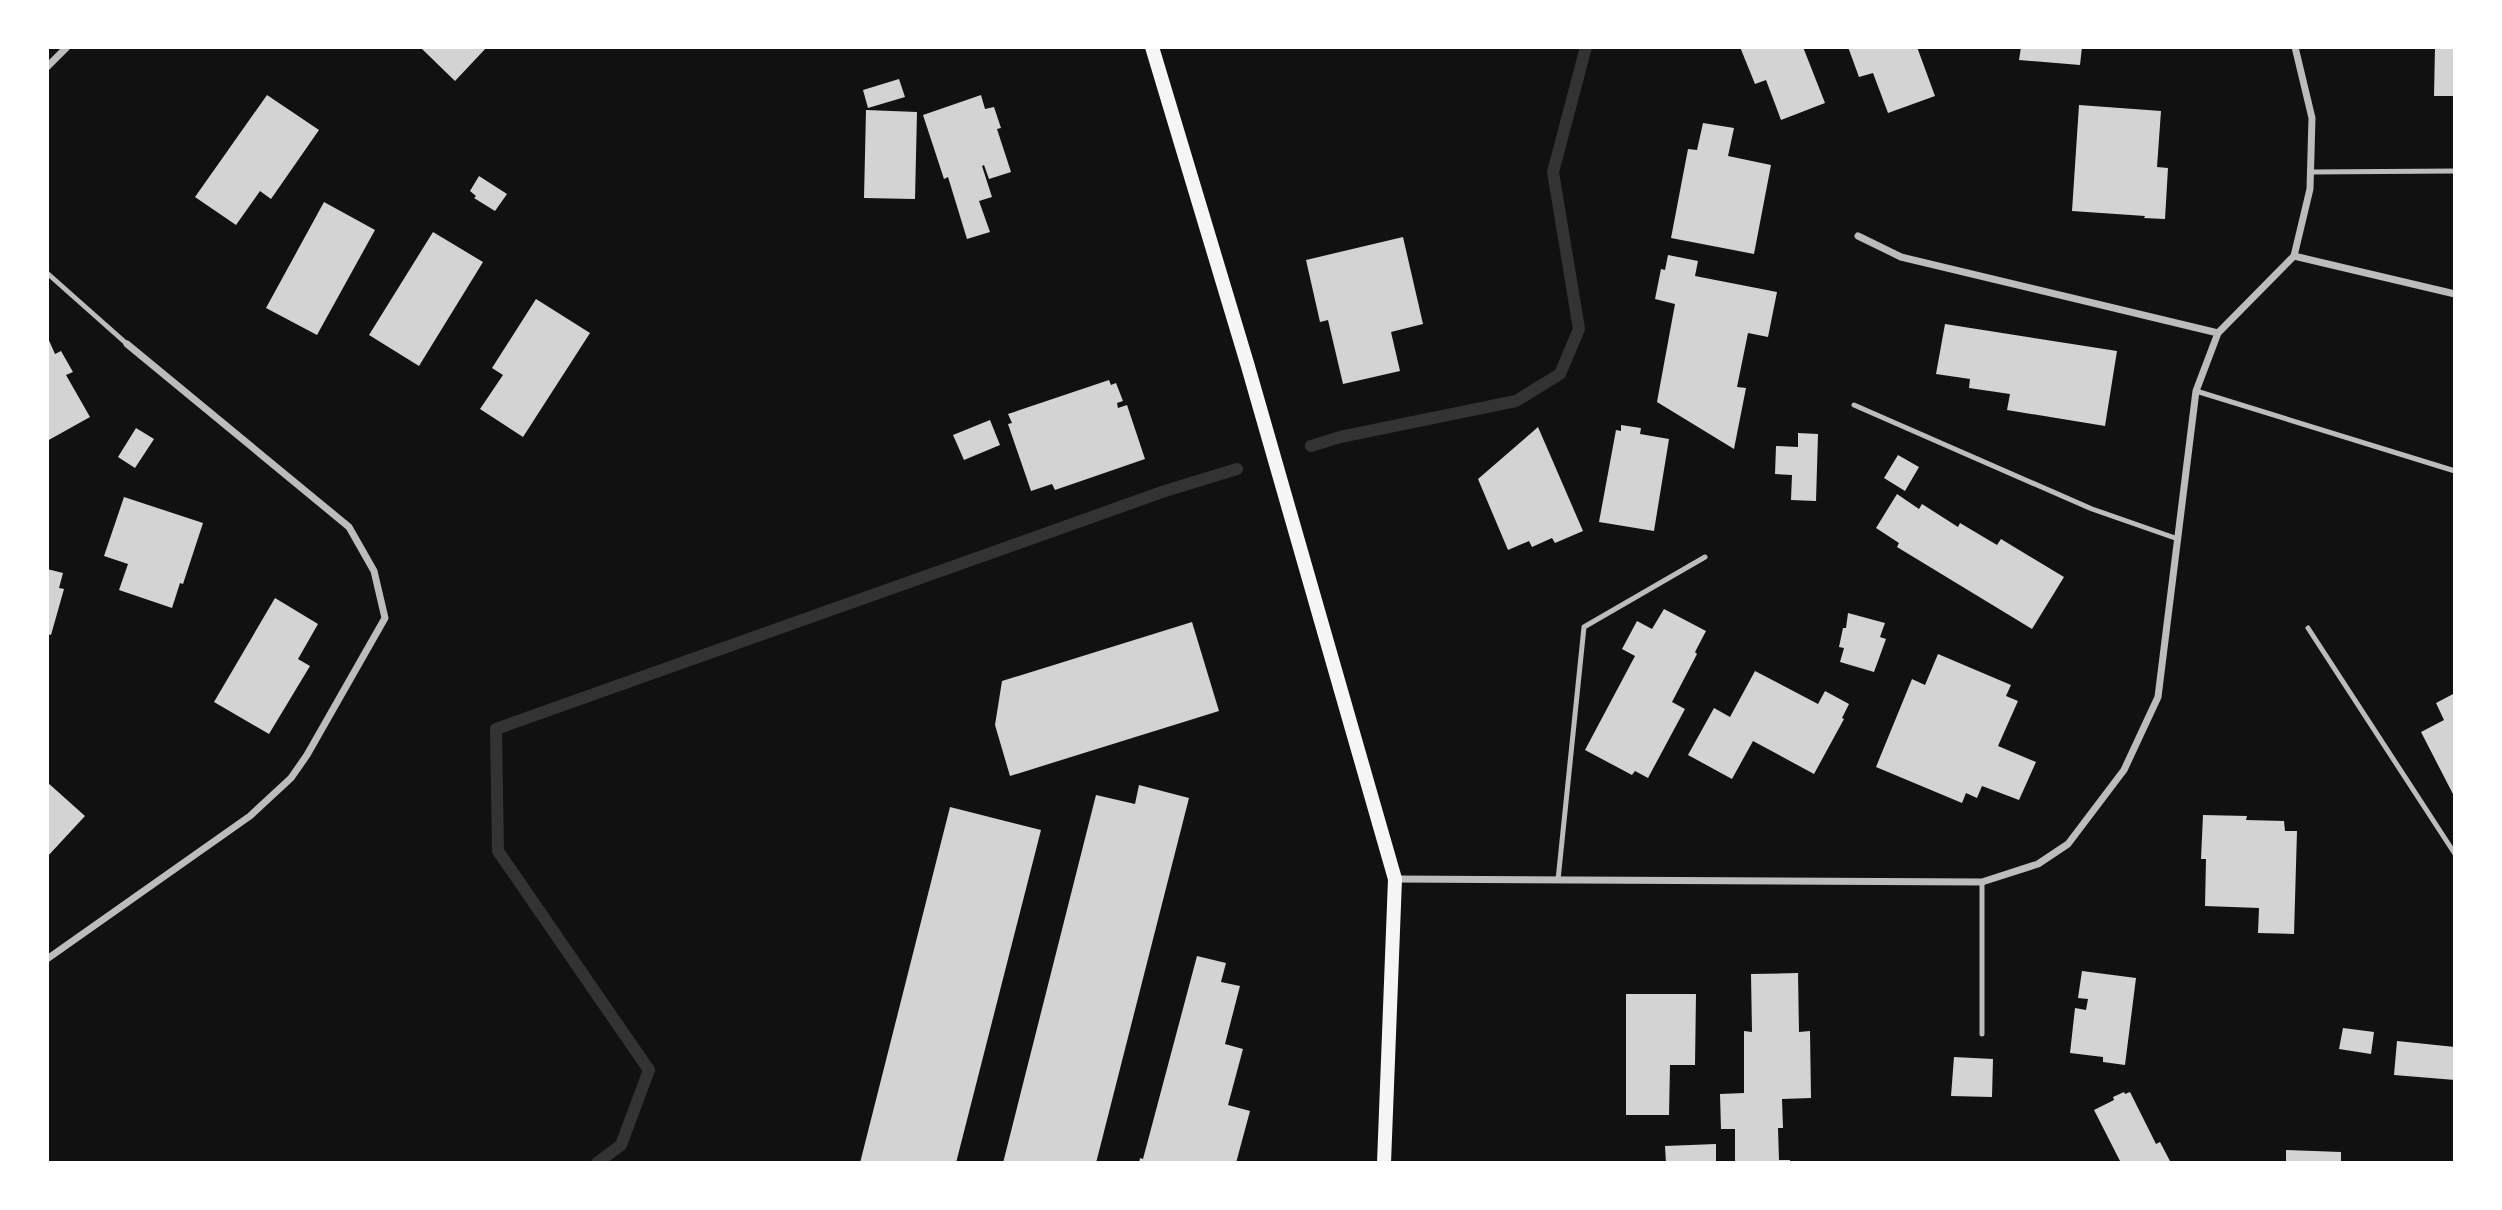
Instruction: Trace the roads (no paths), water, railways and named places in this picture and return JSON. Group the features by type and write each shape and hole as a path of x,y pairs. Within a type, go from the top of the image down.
{"main road":[{"path":"1152,47 1251,376 1395,879 1384,1163"}],"street":[{"path":"47,67 67,47"},
{"path":"1395,879 1982,882 2038,864 2068,844 2124,770 2158,697 2196,391 2218,333 2294,256 2310,189 2312,118 2295,47"},
{"path":"1858,236 1900,257 2218,333"},
{"path":"2294,256 2455,294"},
{"path":"47,959 250,816 291,778 307,755 385,618 374,571 349,527 127,344"}],"lane":[{"path":"2310,172 2455,171"},
{"path":"47,273 127,344"},
{"path":"2196,391 2455,471"},
{"path":"1854,405 2092,509 2178,539"},
{"path":"1558,880 1584,627 1705,557"},
{"path":"2308,628 2455,854"},
{"path":"1982,882 1982,1034"}],"waterway":[{"path":"1311,446 1340,437 1516,401 1560,374 1579,329 1553,172 1586,47"},
{"path":"597,1163 621,1145 649,1070 498,851 496,729 1165,491 1237,469"}]}
